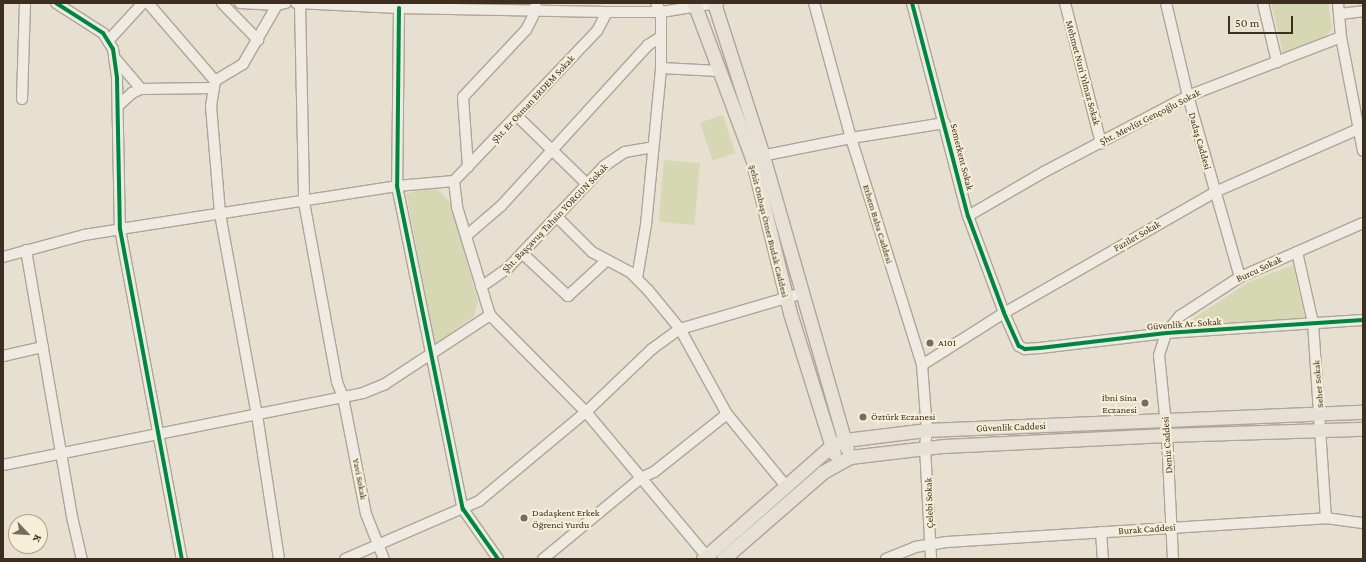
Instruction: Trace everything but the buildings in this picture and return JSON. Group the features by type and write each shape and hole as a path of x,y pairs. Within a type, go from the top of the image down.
{"main road":[{"name":"Şehit Onbaşı Ömer Budak Caddesi","path":"715,3 757,157 803,293 845,440 844,459"},
{"name":"Şehit Onbaşı Ömer Budak Caddesi","path":"694,5 719,71 757,157 785,299 831,446 844,459"},
{"name":"Güvenlik Caddesi","path":"706,558 831,446 845,440 927,430 1363,412"},
{"name":"Güvenlik Caddesi","path":"844,459 925,447 1167,435 1363,429"},
{"path":"723,559 844,459"}],"street":[{"path":"22,99 25,3"},
{"path":"56,3 102,33 113,49 118,106 120,229 182,559"},
{"path":"108,41 143,3"},
{"path":"148,3 215,85"},
{"path":"222,3 258,40"},
{"path":"240,3 282,4"},
{"path":"298,3 399,8 416,6 536,6 607,12 715,3"},
{"name":"Yavi Sokak","path":"298,3 304,202 337,382 343,397 366,514 377,545 384,559"},
{"name":"Ethem Baba Caddesi","path":"814,3 851,138 922,366 927,430 925,447"},
{"name":"Semerkent Sokak","path":"912,3 945,123 968,216 1004,313"},
{"name":"Mehmet Nuri Yılmaz Sokak","path":"1065,3 1101,143"},
{"name":"Dadaş Caddesi","path":"1166,3 1188,96 1240,277"},
{"path":"1264,3 1277,62"},
{"path":"1338,3 1341,37 1360,128 1363,151"},
{"path":"118,106 141,89 215,85 243,64 282,4"},
{"path":"468,167 463,97 526,30 536,6"},
{"path":"637,278 646,225 652,147 661,68 661,37 658,7"},
{"path":"399,8 397,186 463,510 498,559"},
{"path":"1340,14 1363,11"},
{"name":"Şht. Er Osman ERDEM Sokak","path":"454,181 597,31 607,12"},
{"path":"466,236 485,222 648,45 661,37"},
{"name":"Şht. Mevlüt Gençoğlu Sokak","path":"968,216 1044,172 1188,96 1341,37"},
{"path":"114,57 141,89"},
{"path":"661,68 719,71"},
{"path":"215,85 211,106 220,214 257,415 279,559"},
{"path":"517,116 586,183"},
{"path":"757,157 851,138 945,123"},
{"name":"Fazilet Sokak","path":"922,366 1004,313 1215,192 1360,128"},
{"name":"Şht. Başçavuş Tahsin YORGUN Sokak","path":"481,286 500,275 586,183 615,158 638,148 652,147"},
{"path":"3,257 26,250 120,229 304,202 397,186 454,181 466,236 490,315 586,412 706,558"},
{"path":"556,216 587,248 606,261 637,278 680,329 727,414 786,486"},
{"name":"Burcu Sokak","path":"1166,332 1180,316 1240,277 1363,223"},
{"path":"26,250 82,559"},
{"name":"Seher Sokak","path":"1297,252 1313,323 1321,414 1319,430 1326,518"},
{"path":"522,253 568,296 606,261"},
{"path":"345,559 463,510 479,501 586,412 652,349 680,329 803,293"},
{"name":"Güvenlik Ar. Sokak","path":"1004,313 1019,346 1025,349 1166,332 1363,320"},
{"path":"3,465 363,393 385,384 490,315"},
{"name":"Deniz Caddesi","path":"1166,332 1159,355 1167,435 1173,559"},
{"path":"3,356 43,346"},
{"path":"543,559 641,478 654,472 727,414"},
{"name":"Çelebi Sokak","path":"925,447 931,559"},
{"name":"Burak Caddesi","path":"886,559 931,544 1326,518 1363,523"},
{"path":"1101,532 1103,559"}],"green space":[{"path":"1271,3 1328,3 1332,29 1326,36 1283,53"},
{"path":"723,115 735,153 713,160 700,122"},
{"path":"664,160 700,163 694,225 659,222"},
{"path":"431,187 443,194 451,204 478,302 474,316 435,345 406,194"},
{"path":"1293,265 1305,318 1195,324 1194,318 1249,282"}],"cycle path":[{"path":"56,3 103,33 113,49 117,79 120,229 182,559"},
{"path":"912,3 968,216 1004,313 1019,346 1025,349 1040,348 1166,333 1363,320"},
{"path":"399,8 397,186 463,509 498,559"}],"place":[{"name":"A101","path":"930,343"},
{"name":"İbni Sina Eczanesi","path":"1145,403"},
{"name":"Öztürk Eczanesi","path":"863,417"},
{"name":"Dadaşkent Erkek Öğrenci Yurdu","path":"524,518"}]}
